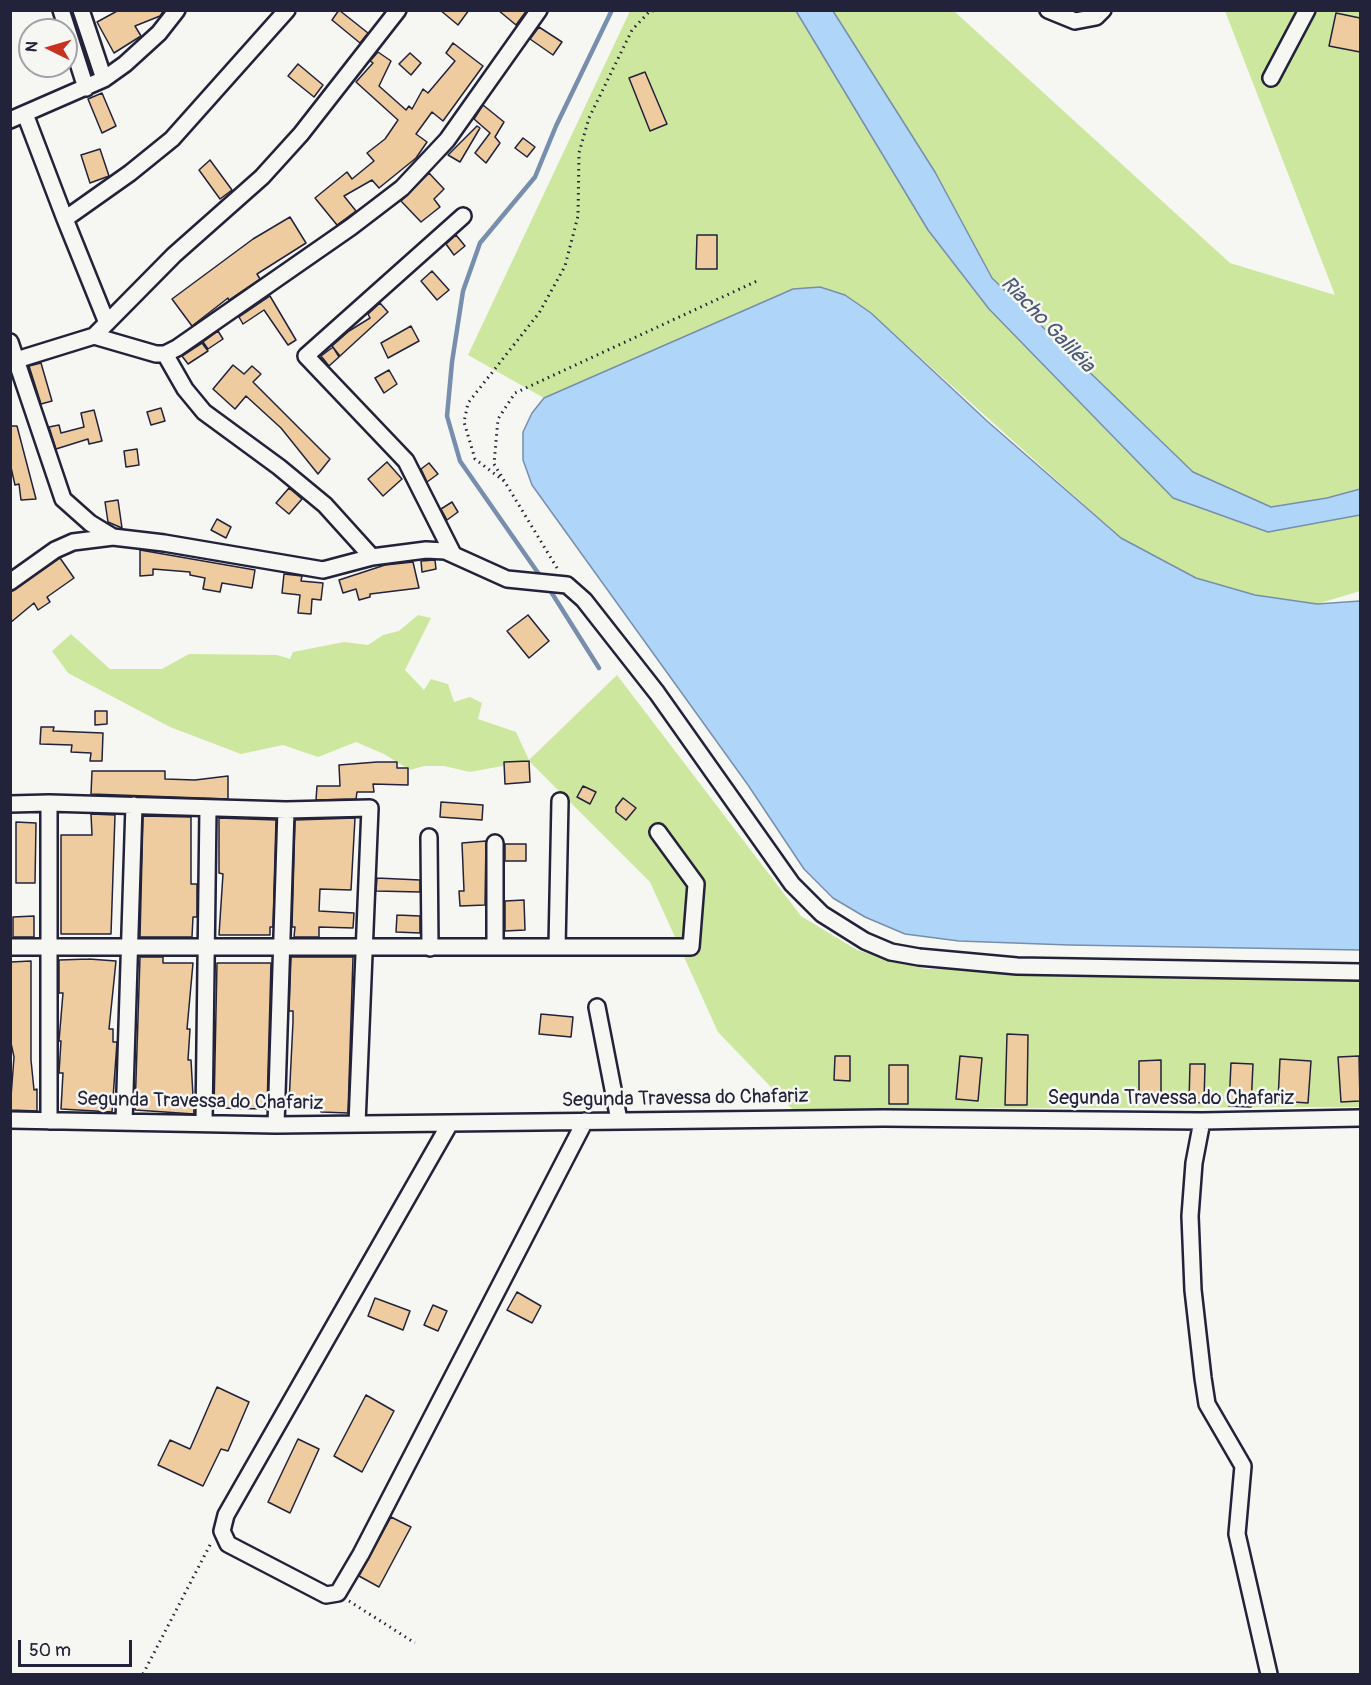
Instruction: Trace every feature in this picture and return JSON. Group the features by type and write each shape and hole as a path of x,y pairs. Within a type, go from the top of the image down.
{"street":[{"path":"61,10 86,88"},
{"path":"81,10 104,79"},
{"path":"10,120 104,79 150,41 177,10"},
{"path":"65,219 130,173 172,139 286,10"},
{"path":"94,336 165,354 177,348 341,234 402,188 447,140 539,10"},
{"path":"1048,10 1075,21 1096,17 1103,10"},
{"path":"14,361 94,336 174,255 262,177 301,134 397,11"},
{"path":"1271,78 1304,12"},
{"path":"25,114 107,323"},
{"path":"453,554 406,461 306,356 463,216"},
{"path":"10,342 14,361 63,499 90,523 113,537"},
{"path":"165,354 185,388 204,412 279,467 325,505 372,557"},
{"path":"10,582 55,550 73,542 113,537 164,543 312,569 347,565 372,557 426,550 445,550 507,579 562,585 585,600 657,693 792,884 822,914 865,941 891,952 919,957 1017,966 1360,972"},
{"path":"557,947 560,801"},
{"path":"49,803 49,1121"},
{"path":"10,804 49,803 286,810 370,808 357,1124"},
{"path":"124,1122 134,805"},
{"path":"204,1123 208,808"},
{"path":"276,1125 286,810"},
{"path":"10,947 129,945 430,948 691,946 696,884 658,832"},
{"path":"429,837 430,948"},
{"path":"495,843 495,948"},
{"path":"597,1007 619,1120"},
{"name":"Segunda Travessa do Chafariz","path":"10,1120 276,1125 449,1125 619,1120 884,1118 1202,1121 1360,1118"},
{"path":"449,1125 226,1515 222,1531 228,1544 314,1591 326,1595 338,1593 361,1554 585,1121"},
{"path":"1202,1121 1194,1163 1190,1216 1193,1290 1203,1378 1207,1404 1243,1466 1237,1534 1269,1674"}],"path":[{"path":"504,481 476,459 464,422 468,404 539,313 565,266 578,216 579,153 589,118 632,30 649,12 656,10"},
{"path":"562,585 494,464 498,418 515,393 757,281"},
{"path":"143,1674 226,1515"},
{"path":"338,1593 415,1643"}],"green space":[{"path":"630,11 796,11 928,230 989,309 1173,498 1268,532 1360,515 1360,591 1317,604 1255,595 1196,578 1121,538 871,313 845,295 793,289 544,398 468,355"},
{"path":"833,11 954,11 1230,263 1335,295 1225,11 1360,11 1360,488 1327,498 1271,507 1193,472 992,278"},
{"path":"418,615 431,618 405,670 424,690 431,679 448,684 454,702 470,697 482,703 478,719 516,732 529,760 617,675 801,916 857,950 925,969 1360,970 1360,1107 792,1109 718,1032 650,882 529,761 470,772 444,766 424,766 410,770 384,754 356,742 318,757 283,745 241,754 170,727 68,673 52,651 71,634 110,669 162,669 189,654 277,655 290,659 293,652 344,642 368,645 383,635 399,631"}],"water":[{"path":"796,11 833,11 935,172 992,278 1193,472 1271,507 1327,498 1360,489 1360,515 1268,532 1173,498 989,309 928,230"},
{"path":"820,287 845,295 871,313 987,421 1121,538 1196,578 1255,595 1317,604 1360,601 1360,950 1069,945 959,941 905,934 865,917 833,898 804,869 748,785 532,485 523,460 523,432 532,413 544,398 793,289"}],"building":[{"path":"119,10 164,10 160,16 135,26 141,36 114,53 97,22"},
{"path":"339,10 368,33 360,43 332,20"},
{"path":"440,10 469,10 458,25"},
{"path":"498,10 527,10 516,25"},
{"path":"1336,13 1360,18 1360,52 1329,46"},
{"path":"539,27 562,42 553,55 530,39"},
{"path":"453,43 483,66 443,121 432,112 416,134 427,142 416,158 379,188 372,180 344,196 356,211 337,225 315,198 347,172 352,179 374,161 367,153 385,139 398,120 356,82 373,63 370,61 378,52 391,61 379,86 406,110 409,106 412,109 423,89 428,93 455,61 446,53"},
{"path":"410,53 421,63 411,75 399,64"},
{"path":"298,64 323,85 314,97 288,76"},
{"path":"645,72 667,124 650,131 629,78"},
{"path":"102,93 116,126 102,133 88,99"},
{"path":"483,105 504,122 495,137 500,143 486,163 475,153 490,133 474,119"},
{"path":"477,126 480,128 460,162 448,155"},
{"path":"523,138 535,147 527,157 515,148"},
{"path":"100,149 109,176 90,183 81,155"},
{"path":"210,160 232,190 220,199 199,170"},
{"path":"429,173 444,189 434,199 440,207 421,222 401,201"},
{"path":"290,217 306,243 257,274 260,279 229,300 228,298 192,326 172,299 253,239"},
{"path":"456,235 465,246 454,255 446,244"},
{"path":"697,235 717,235 717,269 696,269"},
{"path":"432,271 449,290 437,300 421,281"},
{"path":"270,296 296,340 288,345 264,310 243,324 239,317"},
{"path":"380,303 388,312 340,356 332,346 349,331 370,318 368,314"},
{"path":"411,326 419,341 388,358 381,343"},
{"path":"218,331 223,339 208,349 203,342"},
{"path":"202,343 208,351 188,364 182,356"},
{"path":"333,347 339,357 329,366 321,356"},
{"path":"41,363 52,401 41,404 29,366"},
{"path":"233,365 244,374 252,366 261,374 253,382 330,459 318,474 281,428 246,396 235,409 213,389"},
{"path":"389,370 397,384 384,393 375,378"},
{"path":"161,408 165,421 151,425 147,412"},
{"path":"94,410 102,441 89,444 88,439 56,449 49,427 59,425 61,433 84,427 81,413"},
{"path":"10,426 17,426 36,499 21,500 19,484 15,485 10,463"},
{"path":"137,449 139,465 126,467 124,451"},
{"path":"387,462 402,479 383,496 368,479"},
{"path":"429,463 438,474 427,482 421,469"},
{"path":"289,488 302,499 289,514 276,503"},
{"path":"118,500 122,528 108,522 105,502"},
{"path":"452,502 458,512 447,520 441,509"},
{"path":"217,519 231,527 226,538 211,530"},
{"path":"140,550 255,570 252,588 222,583 220,592 203,589 205,578 190,575 190,572 153,569 153,575 140,576"},
{"path":"60,558 74,578 47,597 50,602 38,610 34,603 10,623 10,592"},
{"path":"435,560 436,569 422,572 421,561"},
{"path":"413,562 419,588 370,594 370,597 359,600 356,589 343,593 339,580 385,565"},
{"path":"284,574 302,576 301,581 323,583 321,600 312,599 311,614 298,613 300,595 282,593"},
{"path":"528,615 549,641 529,658 507,631"},
{"path":"95,711 107,711 107,724 95,725"},
{"path":"41,727 54,727 53,731 103,733 102,761 90,761 91,753 71,752 72,745 40,744"},
{"path":"529,761 530,782 505,784 504,762"},
{"path":"397,762 397,768 408,768 408,785 373,784 374,792 357,792 356,799 316,800 317,786 340,786 339,765"},
{"path":"92,771 165,771 165,779 195,780 228,776 228,799 91,794"},
{"path":"583,786 596,792 590,804 577,797"},
{"path":"623,798 636,808 626,820 616,812 616,807"},
{"path":"441,802 483,805 482,820 440,817"},
{"path":"91,814 115,815 111,934 61,934 61,835 92,835"},
{"path":"143,816 191,817 191,884 197,884 197,917 193,917 192,937 140,937"},
{"path":"219,818 276,820 273,927 270,927 270,935 219,935 223,874 219,873"},
{"path":"355,818 351,890 320,889 319,911 354,913 353,928 319,927 319,937 294,937 295,927 292,927 295,820"},
{"path":"16,822 36,823 35,883 16,883"},
{"path":"486,841 485,905 460,906 459,891 464,891 462,843"},
{"path":"505,844 526,844 526,861 505,861"},
{"path":"377,878 420,880 420,892 376,891"},
{"path":"524,900 525,930 505,931 505,901"},
{"path":"397,915 420,916 420,933 396,932"},
{"path":"34,916 34,937 13,937 13,917"},
{"path":"140,957 163,957 163,963 193,963 187,1029 190,1029 188,1060 191,1060 194,1114 135,1110"},
{"path":"291,957 353,957 348,1113 321,1112 321,1104 289,1103 293,1022 293,1011 289,1011"},
{"path":"59,960 116,961 109,1029 113,1029 113,1042 117,1042 112,1112 61,1109 63,1073 59,1073 61,1041 59,1041 63,993 59,993"},
{"path":"31,961 31,1060 34,1090 37,1089 37,1111 10,1110 14,1057 11,1043 11,962"},
{"path":"217,963 271,963 267,1109 214,1108"},
{"path":"541,1014 573,1017 571,1037 539,1034"},
{"path":"1007,1034 1028,1035 1027,1105 1005,1105"},
{"path":"835,1056 850,1056 850,1081 834,1080"},
{"path":"960,1056 982,1058 978,1101 956,1099"},
{"path":"1359,1056 1360,1101 1341,1102 1338,1057"},
{"path":"1280,1059 1311,1061 1308,1103 1278,1101"},
{"path":"1161,1060 1161,1099 1139,1099 1139,1061"},
{"path":"1231,1063 1253,1064 1251,1107 1229,1106"},
{"path":"1190,1064 1205,1064 1204,1103 1189,1102"},
{"path":"889,1065 908,1065 908,1104 889,1104"},
{"path":"517,1292 541,1306 532,1323 507,1310"},
{"path":"375,1298 410,1311 403,1330 368,1316"},
{"path":"433,1305 447,1311 438,1331 424,1325"},
{"path":"217,1387 249,1402 228,1451 221,1449 203,1486 158,1465 170,1440 190,1449"},
{"path":"366,1395 394,1411 362,1472 334,1456"},
{"path":"298,1439 319,1449 290,1513 268,1502"},
{"path":"391,1517 411,1527 379,1587 359,1576"}],"waterway":[{"path":"543,580 460,461 447,416 452,362 463,291 480,243 535,177 556,126 612,10"},
{"path":"548,587 599,668"}],"water label":[{"name":"Riacho Galiléia","path":"1047,325"}]}
